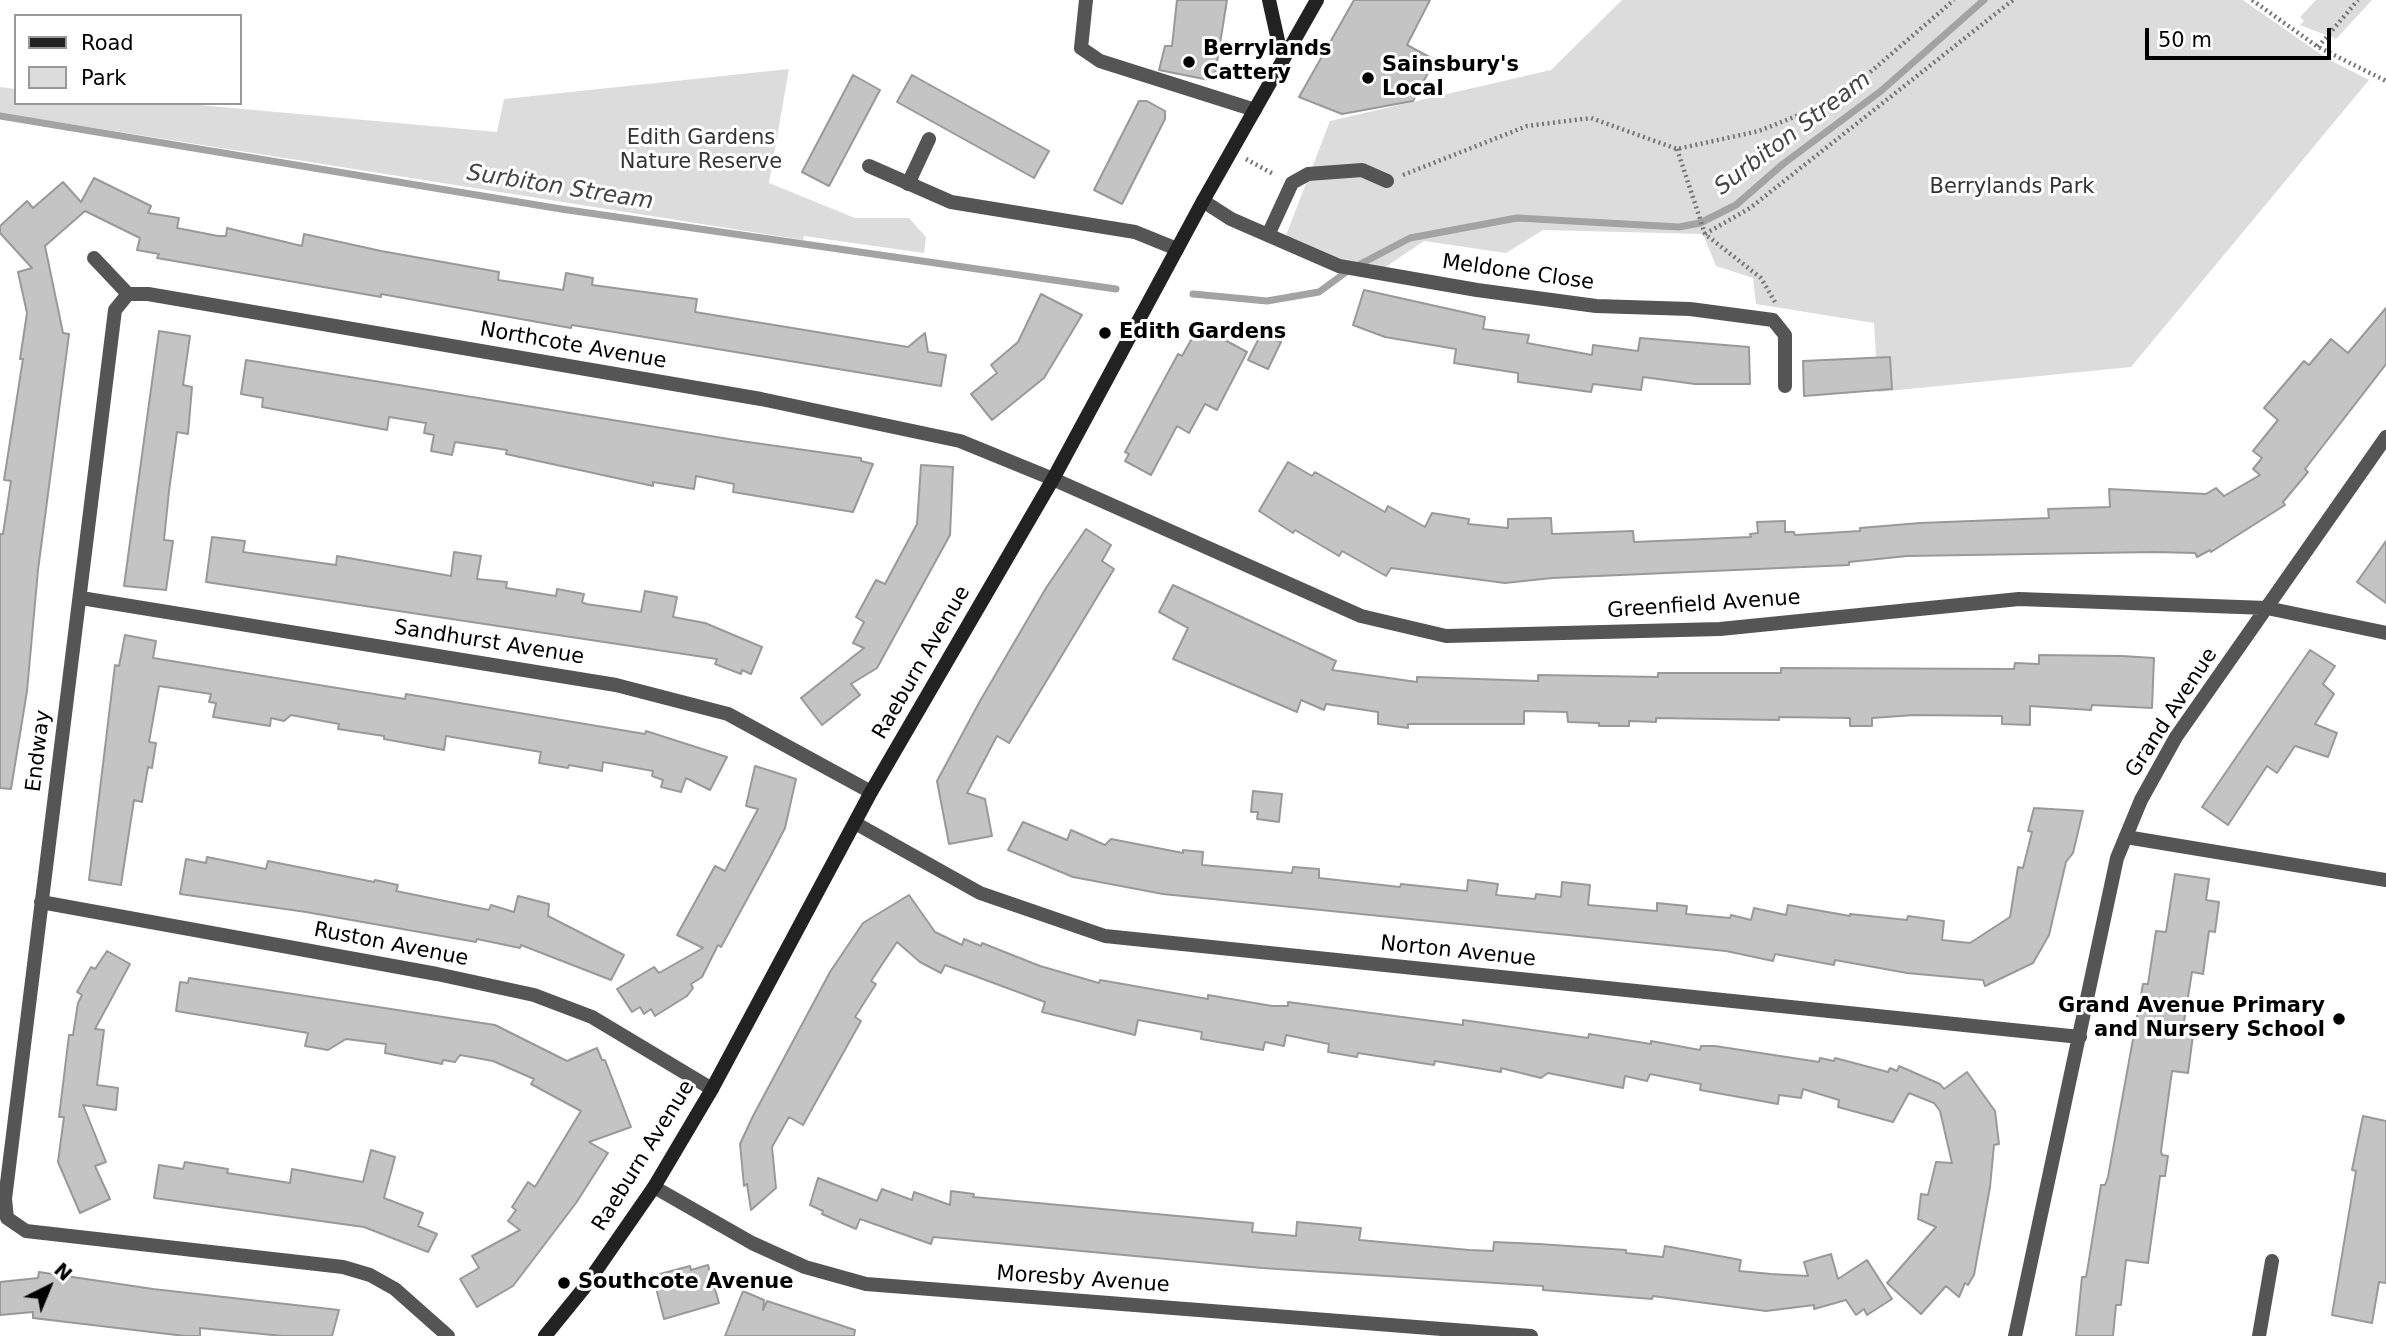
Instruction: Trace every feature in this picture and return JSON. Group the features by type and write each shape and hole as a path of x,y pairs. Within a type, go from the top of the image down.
{"street":[{"path":"1086,0 1081,48 1100,61 1255,110"},
{"path":"1269,0 1279,45 1290,49"},
{"name":"Raeburn Avenue","path":"545,1336 584,1288 654,1187 712,1089 871,792 1053,479 1203,201 1317,0"},
{"path":"908,184 929,139"},
{"path":"869,166 951,202 1135,232 1177,249"},
{"path":"1268,235 1292,183 1308,174 1362,170 1387,181"},
{"name":"Meldone Close","path":"1203,201 1231,219 1339,266 1595,306 1690,309 1773,320"},
{"path":"94,258 128,294"},
{"name":"Northcote Avenue","path":"128,294 148,295 761,399 960,441 1053,479"},
{"name":"Endway","path":"3,1220 115,310 128,294"},
{"path":"1773,320 1785,335 1785,386"},
{"name":"Grand Avenue","path":"2015,1336 2117,858 2126,836 2141,800 2176,737 2386,438"},
{"name":"Greenfield Avenue","path":"1053,479 1361,617 1446,636 1720,629 2019,599 2267,608 2386,633"},
{"name":"Sandhurst Avenue","path":"81,598 616,685 728,714 871,792"},
{"name":"Norton Avenue","path":"855,823 980,893 1105,936 2080,1037"},
{"path":"2126,836 2386,880"},
{"name":"Ruston Avenue","path":"41,902 437,974 534,995 592,1017 712,1089"},
{"name":"Moresby Avenue","path":"654,1187 752,1243 805,1267 866,1284 1531,1336"},
{"path":"3,1220 26,1231 344,1267 370,1275 395,1289 448,1336"},
{"path":"2259,1336 2272,1261"}],"path":[{"path":"1387,181 1527,126 1591,118 1677,149 1759,131 1839,99 1954,0"},
{"path":"1705,234 1750,208 2013,0"},
{"path":"2252,0 2318,47 2386,81"},
{"path":"2318,47 2358,0"},
{"path":"1677,149 1705,234 1761,278 1775,303 1773,320"},
{"path":"1233,152 1292,183"}],"green space":[{"name":"Berrylands Park","path":"1622,0 2243,0 2326,58 2369,80 2131,367 1878,392 1874,323 1756,304 1753,278 1716,266 1703,234 1543,230 1506,253 1424,241 1381,270 1340,261 1285,238 1330,121 1551,70"},
{"path":"2316,0 2372,0 2336,39 2300,25 2304,21 2300,17"},
{"name":"Edith Gardens Nature Reserve","path":"789,69 769,183 855,218 909,218 926,237 924,253 804,236 803,240 0,113 0,87 14,89 14,105 199,105 497,132 504,99"}],"building":[{"path":"1177,0 1227,0 1214,81 1159,70 1165,46 1172,46"},
{"name":"Sainsbury's Local","path":"1354,0 1430,0 1407,45 1435,60 1413,101 1342,114 1299,97"},
{"path":"853,75 880,90 829,186 802,172"},
{"path":"912,75 1049,151 1034,178 897,102"},
{"path":"1139,101 1147,101 1165,111 1165,119 1122,204 1094,190"},
{"path":"94,178 151,206 148,213 179,218 177,228 218,236 226,236 227,228 302,246 304,234 499,272 498,280 563,290 566,273 593,278 592,285 697,299 695,312 908,347 925,333 928,352 946,355 941,386 572,325 571,328 381,294 381,297 157,258 159,254 137,250 140,238 85,211 45,246 63,333 69,334 38,570 27,691 11,789 0,788 0,534 3,534 11,481 4,480 23,359 20,359 27,313 18,272 32,268 0,233 0,226 27,201 33,208 63,182 81,202"},
{"path":"1364,290 1485,317 1483,329 1529,335 1527,343 1592,355 1593,345 1638,351 1640,338 1749,347 1750,384 1695,384 1643,377 1641,390 1593,384 1591,392 1518,382 1518,373 1454,363 1456,349 1385,337 1353,325"},
{"path":"1041,294 1082,315 1044,378 992,420 971,394 997,373 991,365 1018,342"},
{"path":"2386,308 2386,364 2305,469 2308,472 2283,502 2285,505 2211,552 2210,550 2197,557 2195,553 2154,552 1907,556 1849,562 1849,565 1552,578 1505,583 1391,568 1386,576 1342,551 1339,556 1295,530 1293,533 1259,511 1288,462 1312,476 1315,472 1385,512 1388,506 1425,527 1432,513 1469,519 1468,524 1508,528 1508,519 1551,518 1552,534 1633,531 1634,542 1751,537 1750,534 1758,533 1757,522 1785,521 1785,532 1794,532 1795,535 1860,531 1860,528 1920,523 2049,518 2048,509 2110,507 2109,489 2206,494 2216,488 2224,496 2260,475 2253,469 2262,458 2253,451 2278,420 2264,408 2304,361 2309,365 2331,339 2348,353"},
{"path":"1199,326 1247,352 1217,410 1205,404 1189,433 1177,426 1151,475 1125,461 1129,454 1125,452 1178,354 1182,356"},
{"path":"159,331 190,336 183,385 192,387 188,434 177,432 169,491 164,540 173,541 166,590 124,586"},
{"path":"1262,332 1281,342 1268,369 1248,360"},
{"path":"1890,357 1892,389 1804,396 1803,361"},
{"path":"246,360 861,458 861,461 873,464 853,512 733,492 734,484 696,476 694,489 653,482 653,486 506,454 507,450 455,442 452,455 431,451 434,435 424,433 426,423 389,417 387,430 262,407 263,398 241,394"},
{"path":"921,465 953,467 950,535 877,668 851,684 860,695 822,725 801,698 864,648 853,643 864,622 856,617 876,580 885,584 917,524"},
{"path":"1086,529 1111,545 1102,561 1114,569 1009,743 997,736 967,793 985,799 992,836 949,844 937,781 1046,588"},
{"path":"212,537 245,541 243,552 336,565 337,556 451,576 454,552 481,556 477,579 507,582 506,588 556,596 557,589 584,594 582,602 586,604 641,612 645,591 677,597 673,617 705,623 762,647 751,674 742,670 741,674 715,664 717,659 206,582"},
{"path":"2386,541 2386,603 2357,582"},
{"path":"1173,585 1336,661 1332,670 1417,682 1417,677 1538,681 1538,675 1658,677 1658,673 1781,673 1781,668 2014,669 2015,663 2039,664 2039,655 2122,656 2154,658 2152,708 2092,705 2091,710 2030,706 2030,725 2002,724 2002,716 1914,715 1872,718 1872,726 1850,726 1850,718 1779,717 1779,720 1656,718 1656,722 1629,721 1629,726 1599,726 1599,723 1568,722 1567,712 1524,711 1524,724 1408,724 1408,728 1378,724 1378,712 1326,704 1324,710 1301,700 1297,712 1173,659 1188,628 1159,612"},
{"path":"125,635 156,641 153,658 405,699 406,694 645,734 646,731 727,757 710,790 686,778 681,792 661,787 663,780 652,776 653,771 603,762 602,771 569,765 568,768 539,763 541,752 446,736 444,750 338,729 339,724 291,715 284,721 271,718 270,726 213,717 216,703 209,702 211,694 159,686 149,742 156,743 152,768 148,767 142,802 134,800 121,885 89,880 115,665 119,666"},
{"path":"2310,650 2335,666 2323,684 2334,694 2315,724 2337,733 2328,757 2295,746 2277,773 2267,766 2228,825 2202,807"},
{"path":"755,766 796,779 785,828 721,947 718,945 702,977 691,984 693,988 687,996 655,1016 651,1009 644,1014 640,1007 632,1012 617,989 654,967 659,973 703,948 677,935 715,866 725,871 758,809 746,806"},
{"path":"1253,791 1282,794 1279,822 1257,819 1258,812 1251,812"},
{"path":"2034,808 2083,811 2073,853 2066,862 2049,935 2033,963 1985,986 1983,980 1907,973 1835,960 1834,965 1775,954 1773,961 1726,951 1163,894 1073,877 1008,850 1023,822 1067,840 1071,830 1105,845 1111,839 1183,853 1183,850 1203,852 1202,865 1292,873 1293,867 1319,869 1319,878 1467,891 1468,880 1498,884 1496,895 1535,899 1536,894 1561,897 1562,882 1590,885 1588,905 1657,911 1657,903 1687,906 1686,914 1730,918 1731,915 1751,920 1754,908 1786,915 1788,905 1850,916 1907,920 1908,916 1944,921 1942,940 1970,943 2010,917 2018,867 2023,868 2032,832 2028,831"},
{"path":"207,857 266,869 268,861 374,882 375,880 398,885 396,891 489,910 491,905 514,912 518,896 549,904 548,916 624,955 611,980 521,945 520,948 477,939 476,942 306,912 180,894 186,859 206,863"},
{"path":"2175,874 2209,879 2206,900 2219,902 2215,932 2209,931 2203,974 2192,972 2182,1034 2193,1035 2188,1073 2172,1071 2161,1151 2162,1155 2168,1156 2165,1176 2160,1176 2148,1263 2126,1260 2121,1305 2116,1305 2113,1336 2076,1336 2082,1277 2086,1277 2101,1185 2105,1185 2108,1177 2143,984 2148,984 2156,931 2166,932"},
{"path":"909,895 935,932 962,945 964,939 981,946 982,943 1040,966 1099,983 1100,980 1208,999 1208,995 1272,1006 1288,1006 1288,1002 1463,1025 1463,1020 1588,1038 1589,1034 1651,1044 1651,1041 1700,1050 1701,1046 1715,1046 1819,1062 1820,1058 1834,1061 1835,1058 1888,1072 1890,1068 1897,1071 1899,1066 1940,1084 1944,1089 1967,1072 1995,1111 1999,1144 1994,1145 1990,1187 1974,1275 1968,1285 1965,1283 1959,1297 1946,1286 1921,1314 1887,1283 1936,1227 1918,1219 1921,1194 1928,1195 1936,1162 1952,1163 1940,1111 1934,1103 1909,1093 1893,1122 1838,1107 1839,1100 1803,1089 1801,1098 1779,1095 1778,1104 1700,1090 1701,1084 1650,1074 1647,1081 1625,1076 1623,1088 1548,1073 1541,1078 1501,1068 1501,1072 1435,1061 1434,1065 1358,1053 1357,1057 1328,1052 1329,1044 1286,1035 1284,1046 1265,1042 1263,1050 1201,1039 1202,1032 1138,1020 1135,1035 1042,1012 1045,1002 945,965 941,973 920,962 897,942 871,981 876,984 855,1017 861,1021 803,1125 789,1117 772,1147 776,1188 751,1210 747,1184 744,1186 740,1144 753,1116 830,972 863,923"},
{"path":"107,951 130,964 95,1029 104,1030 97,1085 118,1088 116,1110 83,1105 106,1162 95,1166 110,1199 80,1213 58,1162 64,1117 59,1117 69,1035 73,1035 78,1003 82,995 77,992 91,967 95,969"},
{"path":"189,978 495,1025 567,1061 597,1048 602,1060 605,1060 631,1127 589,1142 608,1153 576,1203 513,1286 477,1307 460,1279 479,1268 472,1256 520,1230 508,1221 516,1210 512,1207 528,1182 535,1187 581,1111 531,1084 534,1079 493,1061 460,1055 455,1062 443,1060 442,1064 385,1053 386,1044 346,1039 328,1050 305,1046 308,1033 176,1011 180,982 188,983"},
{"path":"2363,1116 2386,1121 2386,1283 2379,1282 2372,1323 2332,1315 2356,1171 2352,1170"},
{"path":"371,1150 395,1157 384,1198 423,1213 418,1226 437,1234 428,1252 364,1227 154,1198 159,1165 183,1169 185,1162 228,1169 227,1173 290,1183 292,1169 363,1182"},
{"path":"818,1178 877,1201 882,1189 912,1200 914,1192 950,1205 951,1191 974,1194 973,1197 1253,1223 1252,1232 1296,1236 1297,1222 1361,1228 1359,1240 1469,1250 1493,1251 1494,1242 1626,1250 1626,1253 1663,1257 1665,1246 1741,1260 1739,1271 1771,1274 1808,1276 1804,1262 1831,1254 1838,1279 1867,1260 1892,1299 1867,1315 1864,1309 1856,1315 1846,1300 1814,1309 1814,1305 1766,1311 1653,1296 1652,1299 1543,1290 1543,1286 1262,1268 933,1237 931,1244 860,1219 856,1229 822,1214 823,1211 810,1205"},
{"path":"708,1265 719,1303 664,1319 654,1280 661,1278 660,1274 690,1266 691,1270"},
{"path":"39,1272 153,1289 339,1310 332,1336 283,1336 200,1328 200,1336 185,1336 33,1318 33,1312 0,1315 0,1282 38,1278"},
{"path":"743,1291 764,1300 763,1310 767,1301 855,1330 854,1336 725,1336"}],"waterway":[{"name":"Surbiton Stream","path":"1193,294 1267,301 1319,292 1349,270 1410,238 1517,218 1679,227 1700,223 1736,205 1783,164 1881,91 1984,0"},
{"name":"Surbiton Stream","path":"0,116 561,209 1116,289"}],"place":[{"name":"Berrylands Cattery","path":"1189,62"},
{"name":"Sainsbury's Local","path":"1368,78"},
{"name":"Edith Gardens","path":"1105,333"},
{"name":"Grand Avenue Primary and Nursery School","path":"2339,1019"},
{"name":"Southcote Avenue","path":"564,1283"}]}
